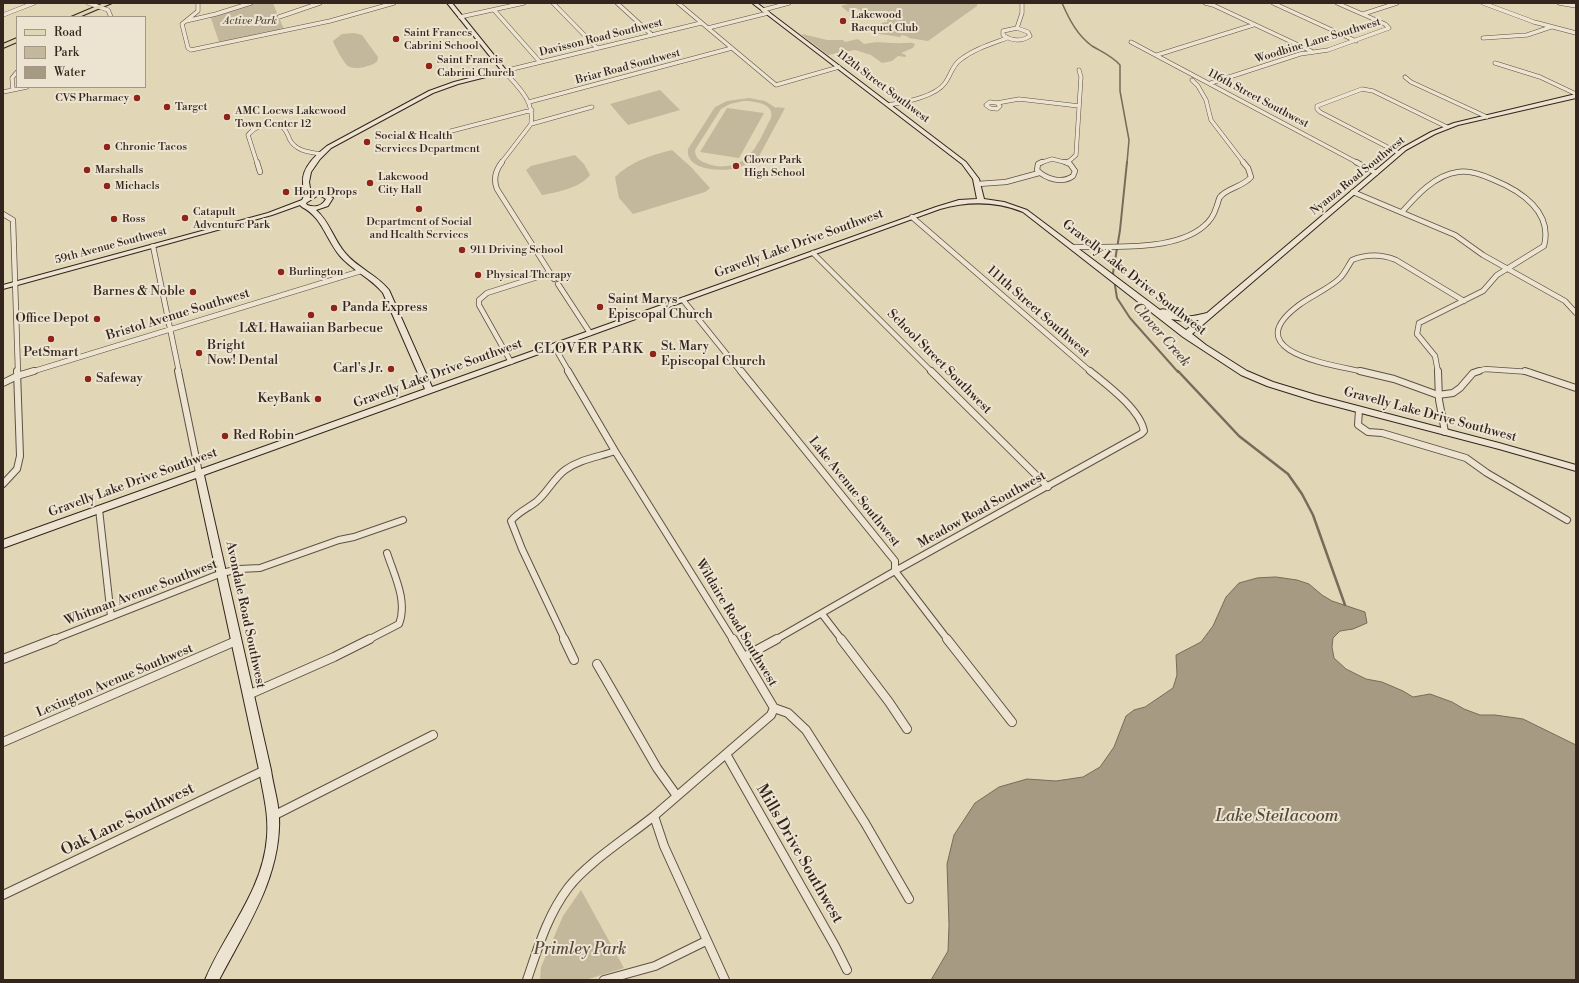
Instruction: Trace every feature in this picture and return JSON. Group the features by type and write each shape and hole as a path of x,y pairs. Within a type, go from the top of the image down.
{"main road":[{"path":"76,16 109,3"},
{"path":"3,46 16,40"}],"street":[{"path":"3,15 34,3"},
{"path":"88,3 109,11 111,16"},
{"path":"198,3 202,10"},
{"path":"184,21 250,3"},
{"path":"279,17 320,3"},
{"path":"232,9 216,12 202,10 184,21 182,28 188,48 191,50 324,23 394,3"},
{"path":"449,3 529,102 533,117 531,124 500,164 494,181 496,189 554,279"},
{"path":"460,17 524,3"},
{"path":"553,3 597,48"},
{"path":"617,3 652,35"},
{"path":"678,3 776,85 840,67"},
{"name":"112th Street Southwest","path":"754,3 889,104 964,163 974,174 978,184 981,201"},
{"path":"708,28 765,12 790,3"},
{"path":"1017,28 1022,13 1022,3"},
{"path":"1205,3 1213,5 1312,52"},
{"path":"1273,3 1356,41"},
{"path":"1337,3 1362,14"},
{"name":"Woodbine Lane Southwest","path":"1362,14 1397,3"},
{"path":"1483,3 1551,27 1576,33"},
{"path":"1559,3 1576,6"},
{"path":"494,10 540,62"},
{"name":"Woodbine Lane Southwest","path":"1210,84 1300,54 1328,50 1390,28 1385,24 1362,14"},
{"name":"Davisson Road Southwest","path":"504,71 701,23"},
{"path":"1157,55 1253,25"},
{"path":"1483,38 1525,34 1551,27"},
{"path":"889,104 930,94 943,86 953,66 964,57 1007,38 1021,40 1030,36 1028,32 1017,28 1003,31 1003,35 1007,38"},
{"name":"116th Street Southwest","path":"1131,42 1376,172"},
{"name":"Briar Road Southwest","path":"529,102 732,48"},
{"path":"1495,63 1540,77 1576,94"},
{"path":"1067,163 1073,159 1076,154 1081,77 1079,70"},
{"path":"307,204 308,192 306,181 315,161 321,154 339,142 431,92 456,83 504,71"},
{"path":"13,90 12,79 16,73"},
{"path":"1405,76 1411,82 1487,117"},
{"path":"1073,247 1128,246 1167,241 1199,230 1215,212 1222,195 1246,182 1251,177 1248,168 1211,120 1206,100 1198,86 1192,80"},
{"path":"3,92 22,88"},
{"path":"1399,153 1317,109 1316,107 1362,89 1373,90 1447,127"},
{"name":"Nyanza Road Southwest","path":"1186,335 1376,172 1399,153 1423,138 1447,127 1576,94"},
{"path":"997,103 1019,99 1079,106"},
{"path":"531,124 592,107"},
{"path":"432,136 532,110"},
{"path":"260,172 248,134 260,126 279,124 286,130 292,144 297,148 321,154"},
{"path":"978,184 1006,182 1039,174 1049,179 1068,179 1072,177 1075,171 1067,163 1052,159 1041,161 1036,167 1039,174"},
{"path":"1402,212 1428,185 1451,174 1463,172 1473,173 1495,180 1520,194 1532,203 1541,217 1545,231 1544,246 1534,254 1497,275 1486,289 1419,323 1416,329 1418,337 1432,351 1436,359 1438,395 1445,432"},
{"path":"308,174 314,190 330,198 325,205 324,212 328,223 328,230"},
{"path":"1353,192 1455,235 1483,255 1561,298 1576,313"},
{"path":"307,204 314,195 322,194"},
{"name":"Gravelly Lake Drive Southwest","path":"3,544 912,218 955,203 981,201 1002,203 1025,211 1186,335 1224,362 1261,381 1314,398 1576,468"},
{"path":"307,204 325,205"},
{"path":"307,204 318,213 334,242 344,256 361,271 380,284 386,292 430,390"},
{"name":"59th Avenue Southwest","path":"3,287 307,204"},
{"path":"3,214 13,220 19,462 17,469 3,484"},
{"name":"111th Street Southwest","path":"912,218 1113,391 1138,416 1144,424 1144,428"},
{"name":"Avondale Road Southwest","path":"153,246 199,473 222,573 273,816 272,847 260,886 242,927 212,980"},
{"name":"School Street Southwest","path":"813,253 1048,487"},
{"path":"1464,300 1396,260 1381,256 1365,255 1352,260 1340,278 1300,304 1284,317 1278,329 1277,337 1283,346 1289,351 1305,358 1394,379 1438,395 1453,393 1460,388 1472,373 1485,369 1528,371 1576,388"},
{"name":"Bristol Avenue Southwest","path":"3,382 17,376 361,271"},
{"path":"510,362 480,305 479,299 489,292 550,273"},
{"path":"558,284 590,333"},
{"path":"1132,294 1168,315 1179,319 1195,318 1211,313"},
{"name":"Lake Avenue Southwest","path":"682,300 895,561 895,571 1012,722"},
{"name":"Wildaire Road Southwest","path":"554,346 615,451 744,657 774,708"},
{"path":"1359,410 1358,425 1365,431 1382,433 1466,458 1487,473 1567,520"},
{"name":"Meadow Road Southwest","path":"744,657 1141,434 1144,428"},
{"path":"574,660 522,549 511,521 514,517 537,501 565,470 581,461 599,457 615,451"},
{"path":"99,509 111,617"},
{"name":"Whitman Avenue Southwest","path":"3,659 222,573 239,569 260,568 339,540 360,536 403,520"},
{"path":"248,695 334,656 399,624 402,620 403,608 387,553"},
{"path":"822,614 889,702 907,729"},
{"name":"Lexington Avenue Southwest","path":"3,742 236,641"},
{"path":"597,664 657,768 677,796"},
{"path":"527,980 545,928 555,908 568,888 585,870 654,816 771,715 774,708 781,709 795,718 813,740 865,822 908,900"},
{"path":"273,816 433,735"},
{"name":"Mills Drive Southwest","path":"726,754 835,946 847,970"},
{"name":"Oak Lane Southwest","path":"3,895 264,770"},
{"path":"654,816 664,846 725,980"},
{"path":"604,980 655,966 706,941"}],"green space":[{"name":"Active Park","path":"251,3 273,3 277,13 271,16 270,19 280,20 285,31 220,45 210,15"},
{"path":"852,3 977,3 977,6 928,41 908,38 909,37 902,35 900,37 873,33 874,31 869,28 870,26 875,28 885,26 881,23 887,22 887,18 882,15 874,17 870,15 865,16 863,14 865,13 858,9 848,12 841,6"},
{"path":"354,33 362,35 378,57 377,62 359,68 351,67 346,64 333,41 342,34"},
{"path":"802,34 827,40 843,40 845,42 858,39 864,44 880,42 915,44 913,48 901,53 906,55 906,57 898,56 892,61 882,63 871,55 855,50 828,55"},
{"path":"660,90 680,110 628,125 610,104"},
{"path":"749,98 765,101 776,108 785,108 757,160 740,167 723,170 715,170 698,166 692,162 688,149 715,107 727,101","holes":["747,101 757,102 767,106 771,113 771,118 755,148 749,155 736,164 716,166 699,160 695,150 721,109 730,104"]},
{"path":"727,108 764,113 739,158 700,152"},
{"path":"672,150 691,167 710,188 705,192 633,214 619,198 615,177 634,163 656,154"},
{"path":"575,155 584,164 590,175 575,186 562,191 542,195 526,170 531,166"},
{"name":"Primley Park","path":"581,890 624,968 585,980 540,980 541,967 563,916"}],"water":[{"name":"Lake Steilacoom","path":"1276,577 1297,580 1309,584 1332,601 1365,612 1367,623 1353,629 1340,631 1333,638 1332,647 1334,658 1346,669 1366,679 1382,682 1413,697 1430,694 1480,715 1495,715 1523,719 1576,745 1576,980 931,980 948,951 949,925 947,864 954,835 975,803 999,787 1027,779 1056,781 1083,777 1100,767 1114,747 1126,716 1134,710 1145,707 1173,688 1177,675 1176,655 1201,642 1213,626 1226,597 1239,583 1257,578"}],"waterway":[{"name":"Clover Creek","path":"1062,3 1071,21 1082,37 1092,46 1120,65 1120,91 1129,140 1127,163"},
{"name":"Clover Creek","path":"1127,162 1120,230 1113,273 1117,298 1130,318 1178,372"},
{"name":"Clover Creek","path":"1178,371 1239,436 1288,474 1302,494 1313,515 1345,605"}],"place":[{"name":"Lakewood Racquet Club","path":"843,21"},
{"name":"Saint Frances Cabrini School","path":"396,39"},
{"name":"Saint Francis Cabrini Church","path":"429,66"},
{"name":"CVS Pharmacy","path":"137,98"},
{"name":"Target","path":"167,107"},
{"name":"AMC Loews Lakewood Town Center 12","path":"227,117"},
{"name":"Social & Health Services Department","path":"367,142"},
{"name":"Chronic Tacos","path":"107,147"},
{"name":"Clover Park High School","path":"736,166"},
{"name":"Marshalls","path":"87,170"},
{"name":"Lakewood City Hall","path":"370,183"},
{"name":"Michaels","path":"107,186"},
{"name":"Hop n Drops","path":"286,192"},
{"name":"Department of Social and Health Services","path":"419,209"},
{"name":"Catapult Adventure Park","path":"185,218"},
{"name":"Ross","path":"114,219"},
{"name":"911 Driving School","path":"462,250"},
{"name":"Burlington","path":"281,272"},
{"name":"Physical Therapy","path":"478,275"},
{"name":"Barnes & Noble","path":"193,292"},
{"name":"Saint Marys Episcopal Church","path":"600,307"},
{"name":"Panda Express","path":"334,308"},
{"name":"L&L Hawaiian Barbecue","path":"311,315"},
{"name":"Office Depot","path":"97,319"},
{"name":"PetSmart","path":"51,339"},
{"name":"Bright Now! Dental","path":"199,353"},
{"name":"St. Mary Episcopal Church","path":"653,354"},
{"name":"Carl's Jr.","path":"391,369"},
{"name":"Safeway","path":"88,379"},
{"name":"KeyBank","path":"318,399"},
{"name":"Red Robin","path":"225,436"}],"district":[{"name":"CLOVER PARK","path":"589,350"}]}
